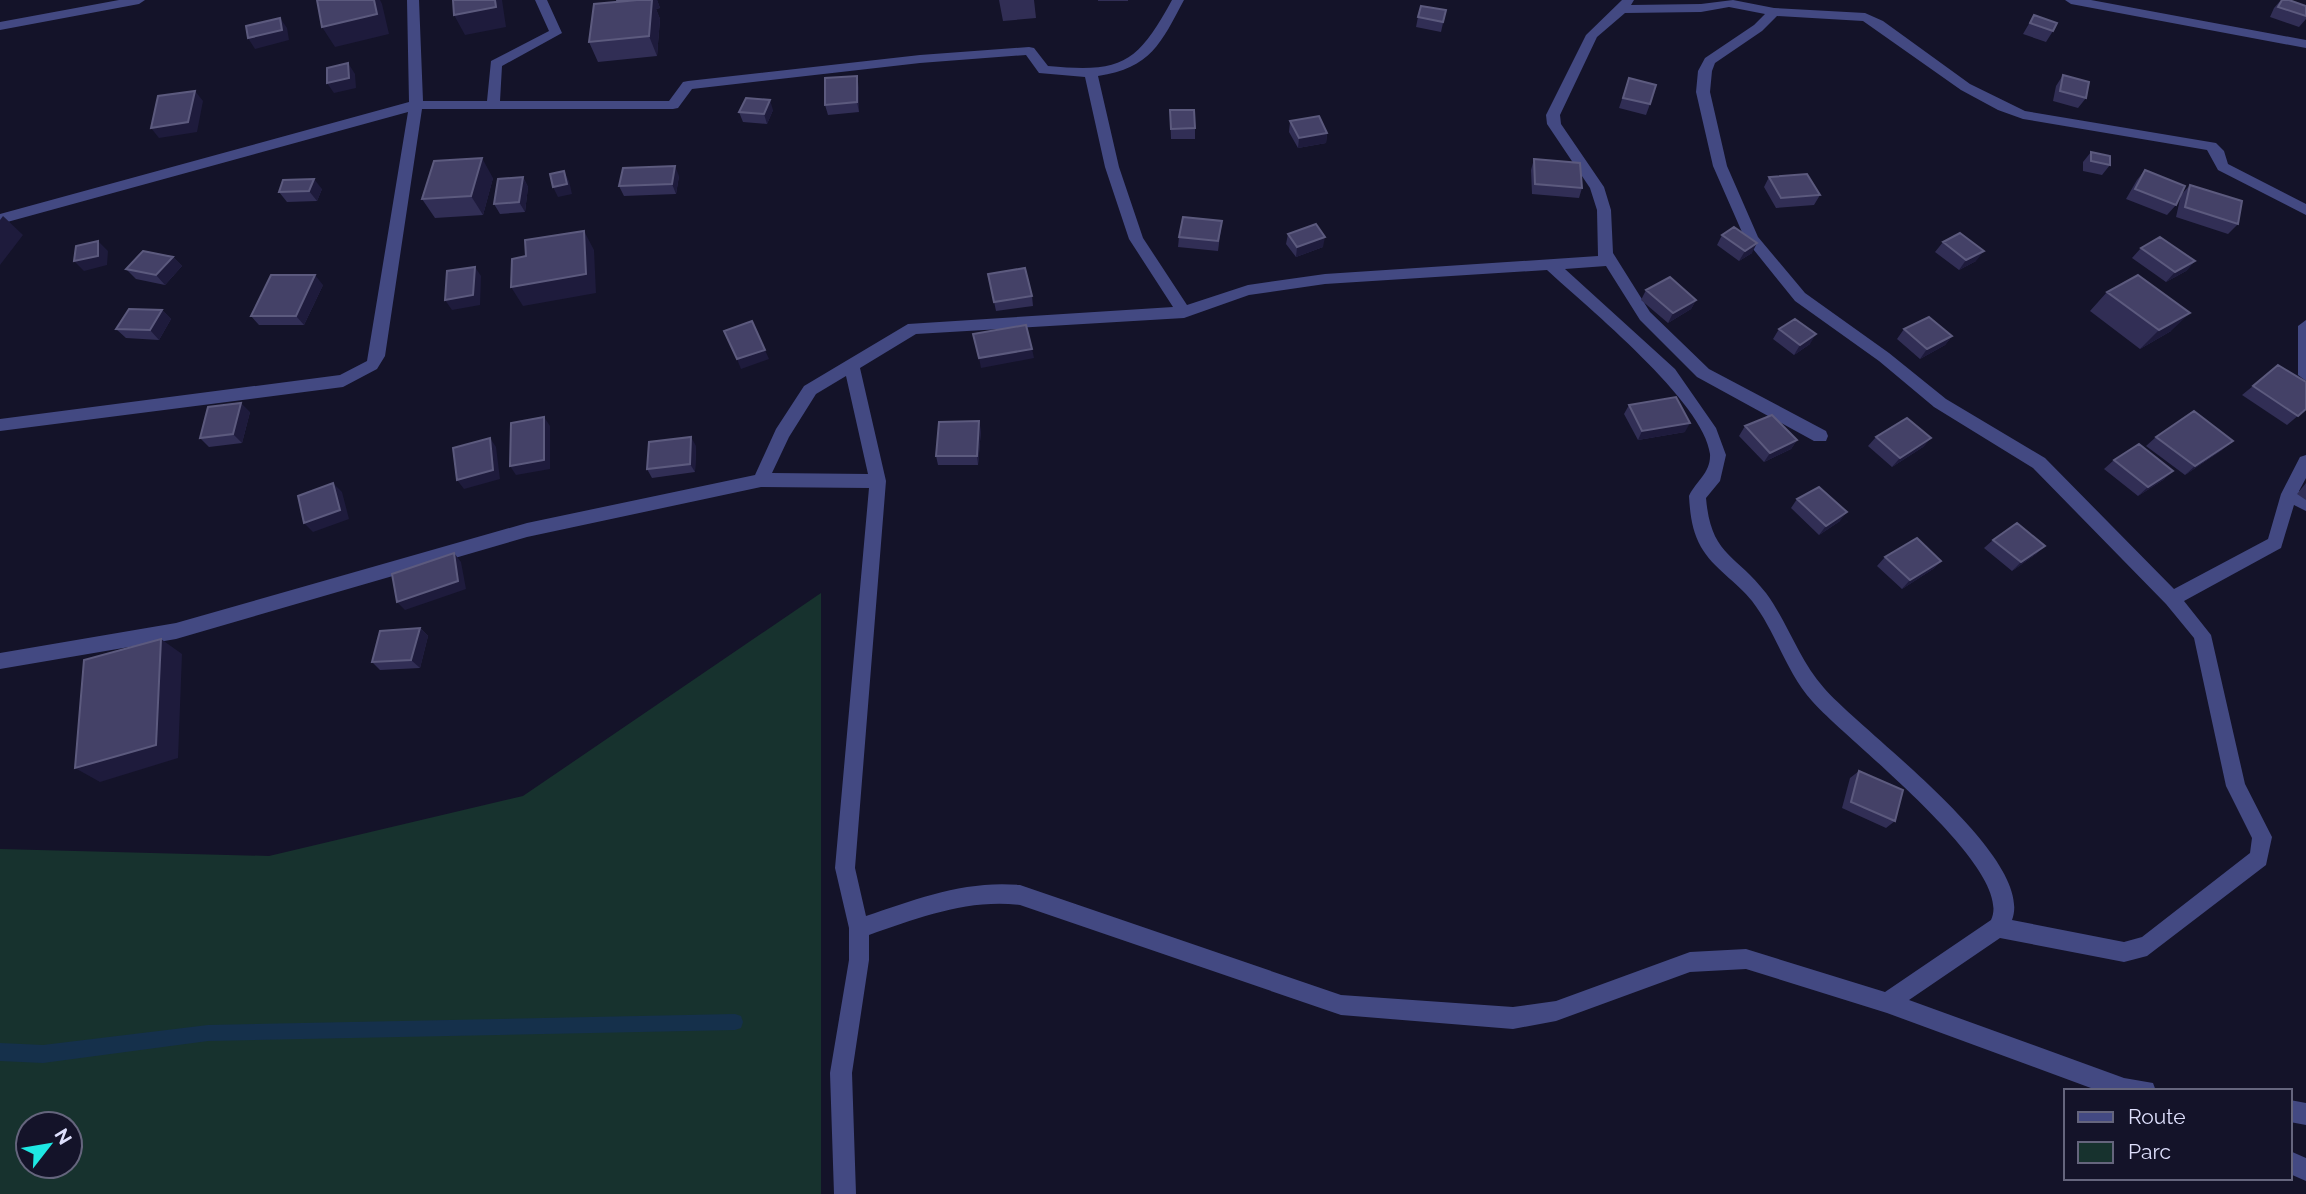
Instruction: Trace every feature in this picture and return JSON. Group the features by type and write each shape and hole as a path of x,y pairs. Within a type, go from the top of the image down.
{"street":[{"path":"0,26 139,0"},
{"path":"0,425 343,381 372,365 376,356 416,105 413,0"},
{"path":"493,107 496,64 556,33 541,0"},
{"path":"0,219 416,105 673,105 688,85 920,59 1029,51 1044,70 1091,74 1117,67 1147,51 1178,0"},
{"path":"2071,0 2306,44"},
{"path":"1820,436 1703,373 1645,316 1608,257 1604,210 1597,187 1554,124 1553,115 1592,35 1625,5 1702,8 1729,2 1774,12 1865,17 1976,96 2024,115 2211,146 2217,151 2218,162 2223,167 2306,210"},
{"path":"1774,12 1758,28 1710,61 1703,92 1720,166 1752,239 1800,297 1940,403 2039,463 2172,599 2202,635 2236,786 2262,837 2259,858 2147,946 2124,952 1998,927"},
{"path":"1091,74 1112,167 1136,239 1184,312"},
{"path":"761,480 782,434 810,390 913,328 1184,312 1248,290 1325,279 1598,264 1606,261 1608,257"},
{"path":"1552,266 1669,373 1710,432 1718,455 1712,481 1697,496 1698,526 1713,550 1754,591 1775,617 1789,652 1818,694 1870,746 1935,802 1965,834 1997,879 2005,911 1998,927 1887,1003"},
{"path":"2306,327 2306,375"},
{"path":"845,1194 841,1073 859,960 859,928 845,868 878,481 851,363"},
{"path":"2172,599 2274,543 2289,494 2306,463"},
{"path":"0,661 176,631 527,530 761,480 878,481"},
{"path":"2289,494 2306,504"},
{"path":"859,928 958,897 995,890 1020,895 1341,1005 1513,1018 1556,1011 1690,962 1746,959 1887,1003 2130,1089"}],"green space":[{"path":"821,593 821,1194 0,1194 0,849 269,856 523,796"}],"building":[{"path":"317,0 374,0 377,14 322,27"},
{"path":"453,0 495,0 496,7 454,15"},
{"path":"652,0 649,36 589,42 594,4"},
{"path":"2282,0 2306,6 2306,16 2278,7"},
{"path":"1421,6 1446,10 1443,22 1418,17"},
{"path":"2034,15 2057,23 2053,31 2030,23"},
{"path":"280,18 282,30 248,38 246,26"},
{"path":"348,63 349,78 327,83 327,68"},
{"path":"2063,75 2089,82 2086,98 2060,91"},
{"path":"857,76 857,102 825,105 825,78"},
{"path":"1629,78 1656,85 1650,104 1623,98"},
{"path":"195,91 188,122 151,128 158,96"},
{"path":"746,98 770,100 764,114 739,112"},
{"path":"1170,110 1194,110 1195,128 1171,129"},
{"path":"1319,116 1327,133 1299,138 1290,121"},
{"path":"2091,152 2110,156 2110,165 2091,161"},
{"path":"482,158 471,196 422,199 434,161"},
{"path":"1534,159 1580,163 1582,188 1535,184"},
{"path":"675,166 672,184 619,186 623,168"},
{"path":"2145,170 2185,186 2176,205 2135,189"},
{"path":"564,171 567,184 553,187 550,174"},
{"path":"1807,174 1820,195 1781,198 1769,177"},
{"path":"523,177 519,202 494,204 498,179"},
{"path":"314,179 309,191 279,192 283,180"},
{"path":"2190,185 2242,201 2238,224 2185,207"},
{"path":"1183,217 1222,221 1218,241 1179,237"},
{"path":"1316,224 1325,237 1297,247 1288,234"},
{"path":"1734,227 1757,243 1745,251 1722,235"},
{"path":"584,231 586,274 511,287 512,259 526,256 525,240"},
{"path":"1960,233 1984,251 1966,260 1943,242"},
{"path":"2160,237 2195,261 2175,272 2141,248"},
{"path":"98,241 98,256 74,261 76,246"},
{"path":"143,251 173,257 156,275 126,269"},
{"path":"475,267 473,295 445,300 447,271"},
{"path":"1025,268 1032,296 994,302 988,274"},
{"path":"271,275 315,275 296,316 251,316"},
{"path":"2138,275 2190,313 2159,330 2107,292"},
{"path":"1670,277 1696,300 1673,313 1646,290"},
{"path":"129,309 162,310 150,330 116,329"},
{"path":"1929,317 1952,336 1927,349 1904,329"},
{"path":"1795,319 1816,334 1800,345 1779,329"},
{"path":"752,321 765,350 737,359 724,331"},
{"path":"1026,325 1032,349 979,358 973,334"},
{"path":"2278,365 2306,382 2306,409 2298,416 2253,386"},
{"path":"1676,397 1690,423 1642,431 1629,405"},
{"path":"241,403 233,434 200,438 208,407"},
{"path":"2194,411 2233,441 2195,466 2156,437"},
{"path":"1772,415 1797,440 1770,453 1745,426"},
{"path":"544,417 544,460 510,466 511,423"},
{"path":"1907,418 1931,438 1900,458 1876,437"},
{"path":"979,421 977,456 936,456 939,422"},
{"path":"691,437 690,464 647,469 649,442"},
{"path":"490,438 493,470 457,480 453,448"},
{"path":"2139,444 2173,471 2148,487 2114,460"},
{"path":"333,483 340,510 304,523 298,496"},
{"path":"1819,487 1847,512 1826,526 1797,499"},
{"path":"2017,523 2045,546 2021,562 1993,540"},
{"path":"1917,538 1941,561 1910,580 1885,557"},
{"path":"454,553 458,581 397,602 392,574"},
{"path":"420,628 411,660 372,662 380,631"},
{"path":"161,639 156,745 75,768 84,660"},
{"path":"1859,771 1903,790 1895,821 1851,802"}],"waterway":[{"path":"0,1052 43,1054 208,1033 735,1022"}]}
